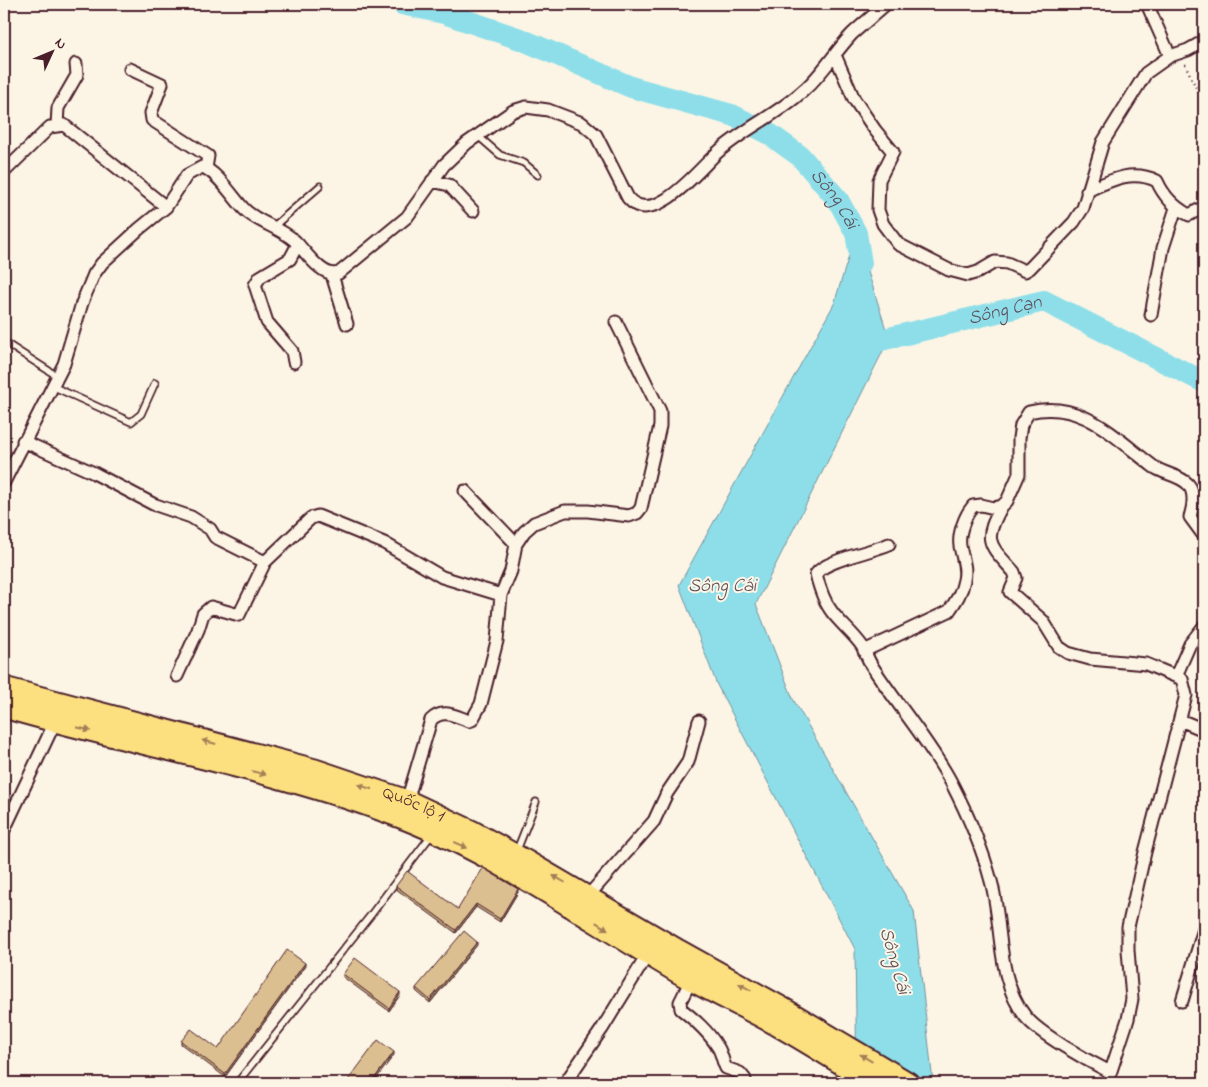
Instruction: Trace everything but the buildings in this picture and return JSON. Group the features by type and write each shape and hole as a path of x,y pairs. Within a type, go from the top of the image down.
{"highway":[{"name":"Quốc lộ 1","path":"4,688 315,770 407,801 515,854 588,896 783,1018"},
{"name":"Quốc lộ 1","path":"4,707 55,722 286,780 369,806 433,832 525,879 691,980 783,1018"},
{"path":"783,1018 873,1083"},
{"path":"783,1018 908,1083"}],"street":[{"path":"332,275 339,273 400,223 444,165 477,135 513,111 526,107 548,110 582,123 596,135 628,198 639,208 647,208 669,197 719,151 804,91 851,35 886,4"},
{"path":"1148,4 1175,55"},
{"path":"835,55 854,99 880,137 891,147 893,152 879,180 878,210 883,224 898,244 924,258 968,275 978,272 995,262 1007,263 1025,271 1074,222 1083,208 1103,142 1140,80 1153,66 1204,41"},
{"path":"57,125 58,108 77,75 76,64"},
{"path":"130,69 162,84 152,113 152,120 208,156 206,168"},
{"path":"4,172 43,133 57,125 70,128 166,207"},
{"path":"4,482 69,351 82,303 94,274 102,262 138,229 166,207 187,175 194,169 206,168"},
{"path":"206,168 246,211 289,235 325,271 332,275 347,324"},
{"path":"1087,191 1109,180 1144,175 1157,182 1162,192 1176,208 1189,215 1200,209"},
{"path":"432,180 449,185 472,211"},
{"path":"1151,315 1163,248 1176,208"},
{"path":"294,362 292,351 267,322 255,286 260,277 290,259 298,244"},
{"path":"407,801 431,720 437,714 443,712 469,721 477,713 497,641 501,595 511,571 516,544 534,523 565,512 588,510 629,516 637,513 641,508 660,426 660,411 616,322"},
{"path":"889,544 875,551 844,558 819,569 816,574 831,612 849,630 864,651 872,666 927,742 951,782 970,823 991,880 1009,980 1025,1016 1038,1028 1108,1078 1128,1019 1132,999 1128,928 1145,852 1186,694 1182,679 1146,664 1090,659 1068,653 1059,648 1043,621 1010,592 1016,578 1014,572 991,544 989,536 992,524 1019,474 1019,438 1022,426 1029,412 1060,408 1083,416 1119,437 1155,467 1188,484 1192,492 1194,505 1190,517 1204,536"},
{"path":"23,441 94,473 152,504 191,517 210,529 216,537 265,562"},
{"path":"465,491 516,544"},
{"path":"864,651 949,611 958,599 964,579 965,562 959,545 960,535 968,512 973,506 981,505 994,508 1002,506"},
{"path":"177,676 198,630 203,614 211,607 239,615 265,562 311,518 318,516 384,543 442,577 501,595"},
{"path":"1176,676 1190,644 1204,626"},
{"path":"1180,720 1204,730"},
{"path":"588,896 654,821 668,793 688,762 699,721"},
{"path":"4,830 55,722"},
{"path":"1182,1001 1204,929"},
{"path":"565,1083 648,954"},
{"path":"691,980 680,1002 681,1009 698,1022 718,1047 726,1068 740,1073 745,1083"}],"lane":[{"path":"477,135 500,154 524,163 538,175"},
{"path":"273,227 320,186"},
{"path":"4,342 55,381 131,422 141,414 155,383"},
{"path":"515,854 536,802"},
{"path":"237,1083 370,916 433,832"}],"path":[{"path":"1175,55 1204,105"}],"water":[{"name":"Sông Cái","path":"856,233 889,339 756,604 793,699 914,911 933,1083 857,1083 855,949 717,685 679,585 834,304"}],"waterway":[{"name":"Sông Cái","path":"402,4 444,13 523,40 631,87 732,115 768,133 800,156 838,200 856,233 861,263"},
{"name":"Sông Cạn","path":"860,345 1044,301 1204,382"}]}
